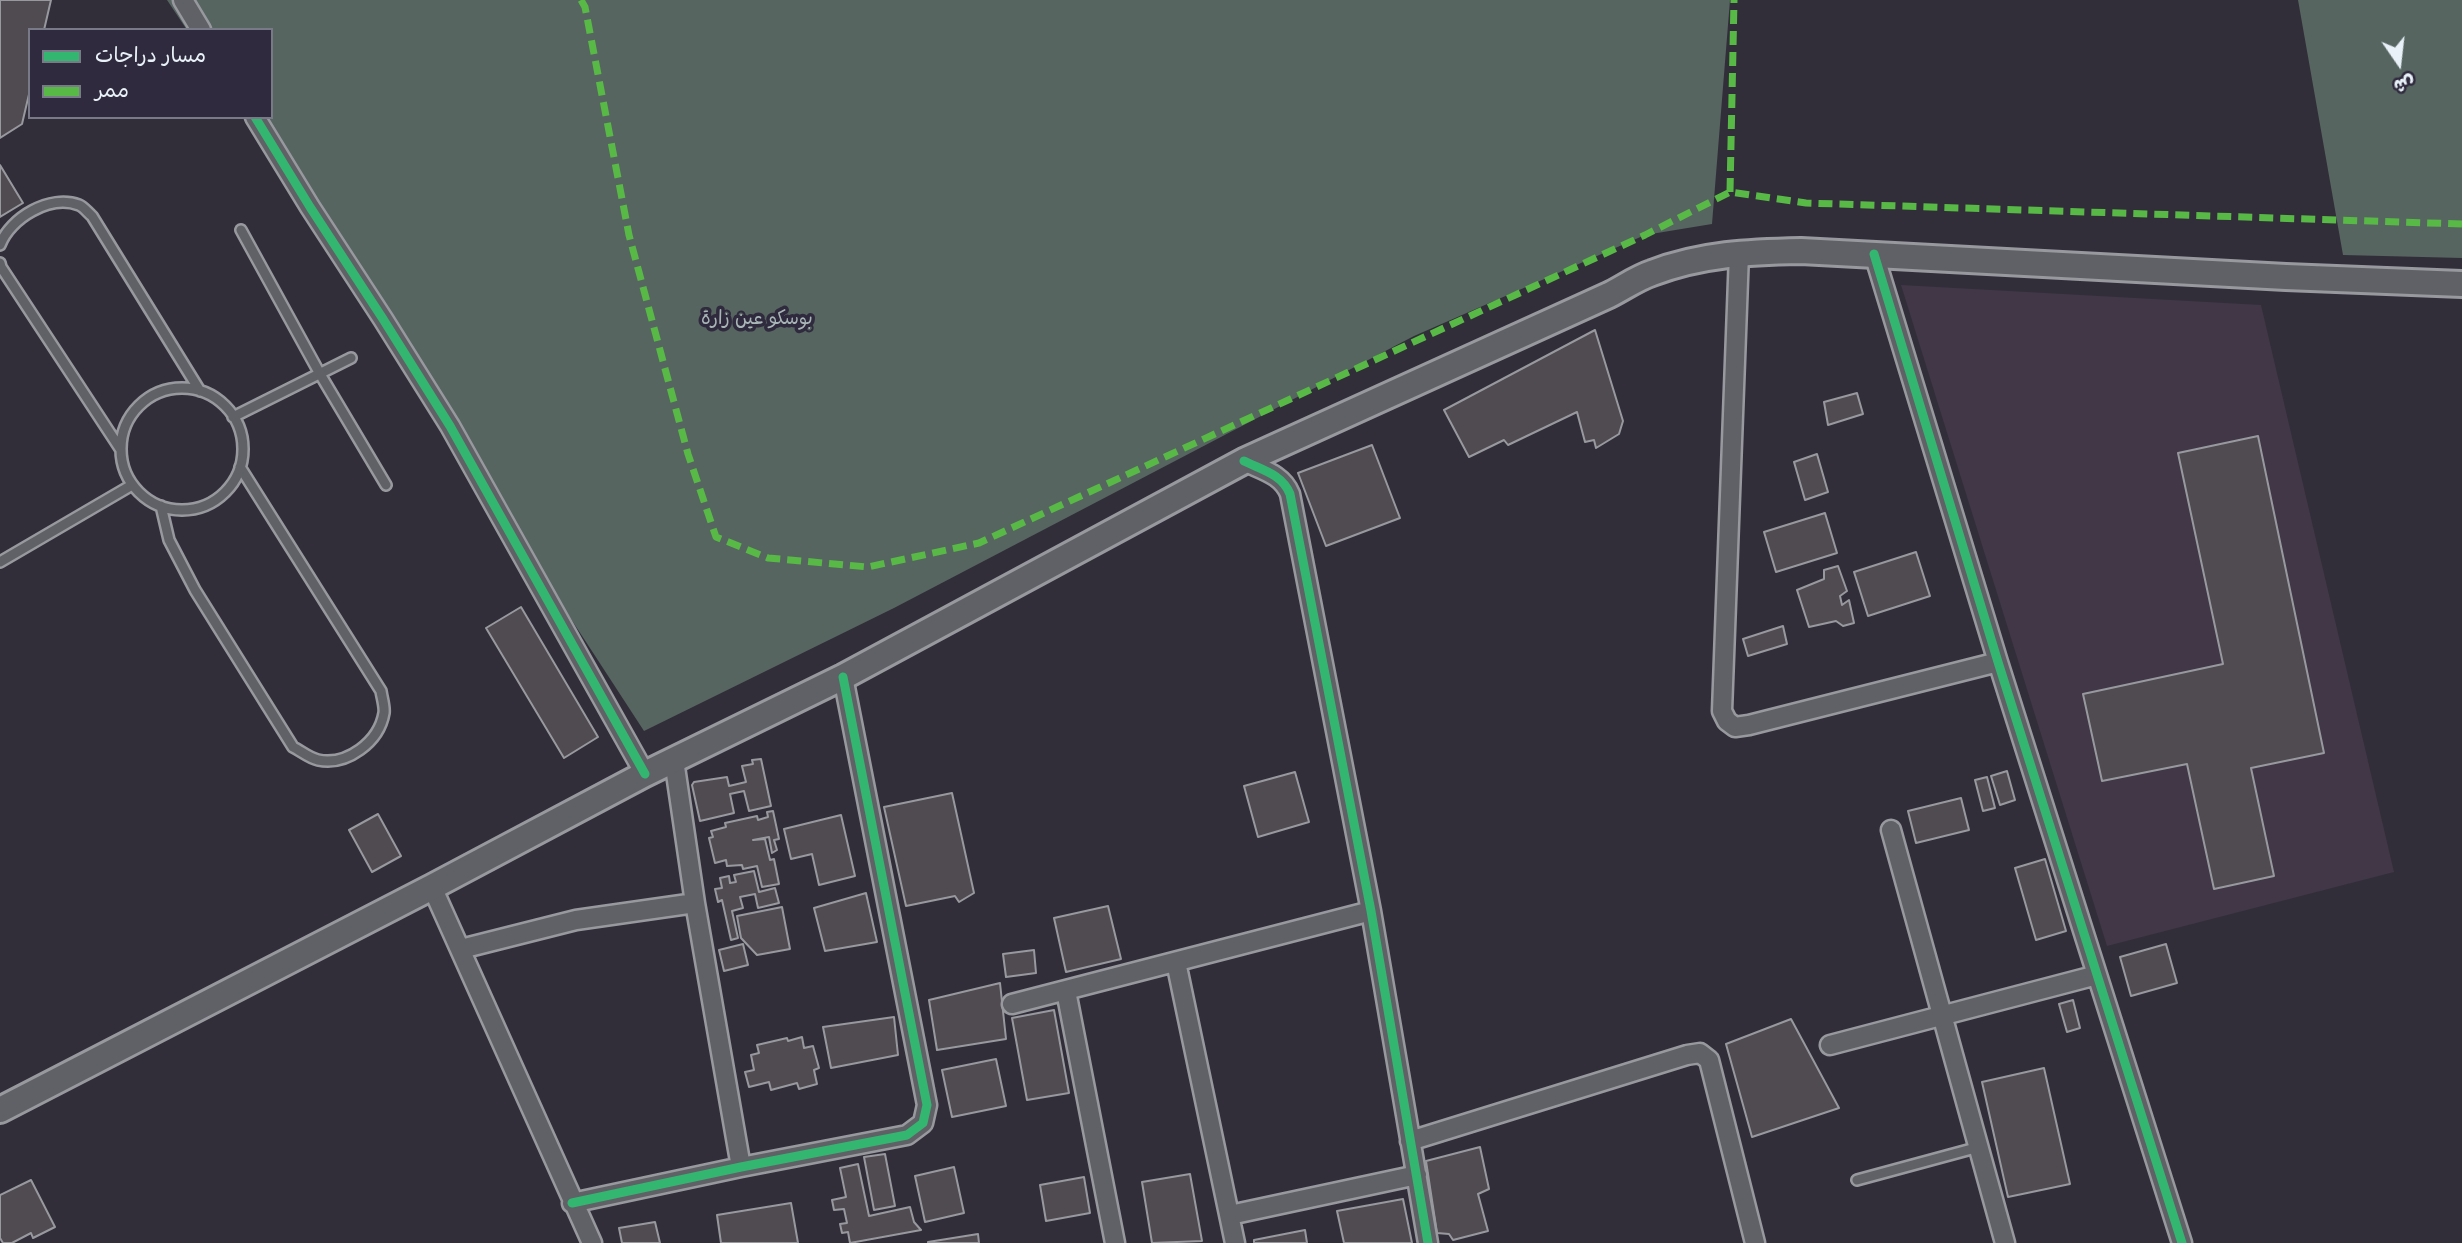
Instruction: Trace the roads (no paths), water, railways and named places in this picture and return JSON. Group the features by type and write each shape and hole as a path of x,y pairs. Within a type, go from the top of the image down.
{"main road":[{"path":"0,1110 645,774 842,677 1244,461 1609,295 1650,273 1701,257 1801,251 2462,284"}],"street":[{"path":"183,0 200,28"},
{"path":"257,119 450,426 645,774"},
{"path":"1740,253 1722,712 1727,721 1735,727 1749,725 1997,662"},
{"path":"1874,254 1997,662 2182,1243"},
{"path":"1244,461 1280,478 1290,494 1371,911 1428,1243"},
{"path":"572,1203 907,1135 923,1123 927,1105 842,677"},
{"path":"674,760 695,903 741,1167"},
{"path":"1891,830 2005,1243"},
{"path":"432,887 592,1243"},
{"path":"461,949 576,920 695,903"},
{"path":"1012,1004 1371,911"},
{"path":"1176,962 1235,1243"},
{"path":"1830,1045 2098,975"},
{"path":"1066,991 1115,1243"},
{"path":"1410,1141 1687,1055 1700,1054 1709,1060 1755,1243"},
{"path":"1230,1215 1417,1175"}],"lane":[{"path":"0,245 5,232 28,213 59,202 81,206 92,216 200,391"},
{"path":"241,230 320,374 386,485"},
{"path":"0,263 121,450"},
{"path":"233,417 351,358"},
{"path":"172,390 200,391 213,397 233,417 242,441 240,467 228,489 207,505 181,510 161,506 145,498 132,485 123,464 121,450 127,422 135,410 146,401 172,390"},
{"path":"161,506 169,540 195,590 293,747 315,760 331,761 362,750 378,729 385,712 381,691 240,467"},
{"path":"0,562 132,485"},
{"path":"1857,1180 1979,1147"}],"park label":[{"name":"بوسكو عين زارة","path":"757,319"}]}
